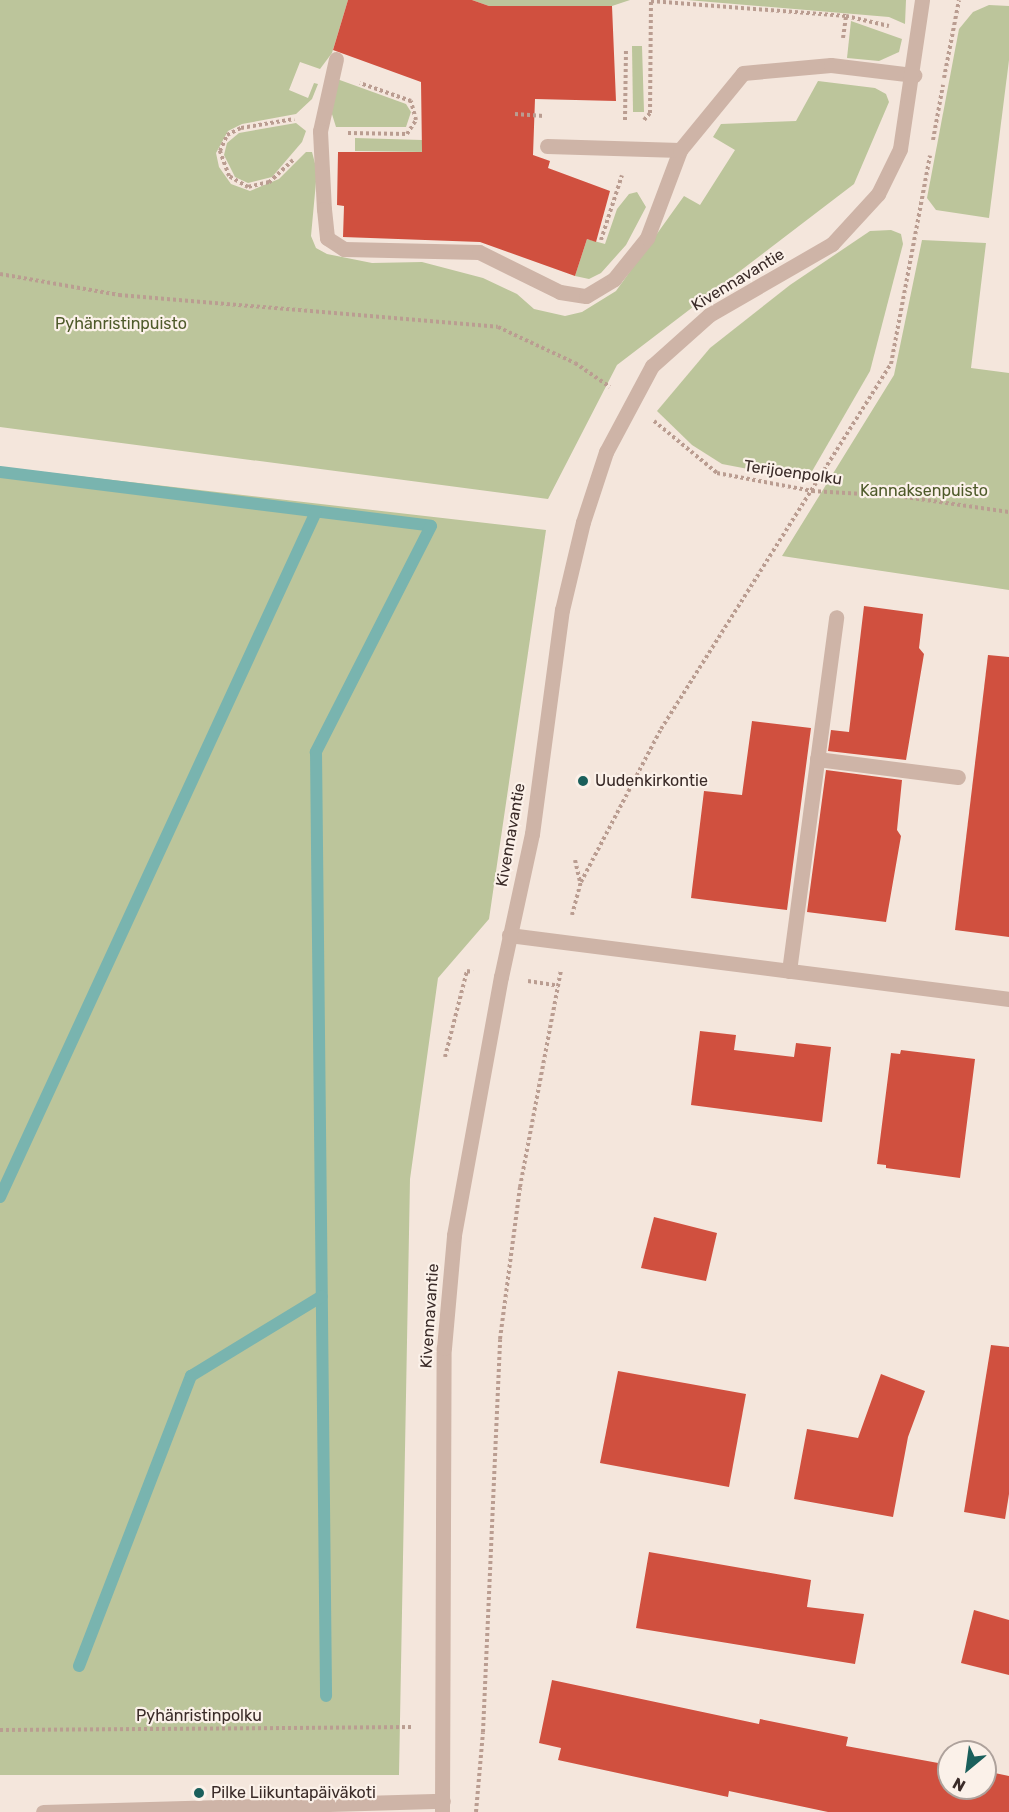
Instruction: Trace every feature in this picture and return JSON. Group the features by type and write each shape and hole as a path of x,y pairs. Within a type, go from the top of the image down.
{"street":[{"name":"Kivennavantie","path":"443,1807 445,1318 454,1234 509,935 535,821 565,600 606,452 630,401 652,366 699,323 823,250 859,219 895,163 914,75 922,0"},
{"path":"334,66 320,131 327,238 344,249 478,252 560,292 586,296 614,279 647,238 680,150 743,73 840,66 914,75"},
{"path":"547,146 680,150"},
{"path":"789,971 836,617"},
{"path":"817,759 958,777"},
{"path":"509,935 1009,999"},
{"path":"43,1812 443,1807"}],"path":[{"path":"476,1812 483,1732 500,1339 520,1187 566,942 581,882 662,729 891,364 958,0"},
{"path":"614,120 641,122 650,113 651,1 846,16 951,40"},
{"path":"840,66 846,16"},
{"path":"625,120 626,48"},
{"path":"320,131 278,176 258,186 238,184 220,159 222,143 241,128 302,118 320,131 407,134 416,120 411,100 334,66"},
{"path":"515,114 548,116"},
{"path":"601,240 630,149"},
{"path":"0,274 119,295 498,327 575,363 630,401"},
{"name":"Terijoenpolku","path":"661,427 717,473 812,491 898,496 1009,512"},
{"path":"574,860 581,882"},
{"name":"Pyhänristinpolku","path":"0,1730 399,1727"}],"green space":[{"name":"Pyhänristinpuisto","path":"0,0 348,0 332,53 320,69 300,62 289,90 308,98 314,83 318,84 312,99 296,114 242,124 228,131 216,153 219,167 231,184 250,191 279,179 306,152 312,152 317,171 311,236 316,248 327,254 372,263 422,262 483,278 517,294 534,309 565,316 582,312 616,291 684,196 700,205 735,150 713,137 721,124 796,121 818,81 875,88 886,94 889,102 854,184 617,365 548,499 0,427"},
{"path":"472,0 630,0 612,6 489,6"},
{"path":"687,0 906,0 905,24 889,17"},
{"path":"989,5 1009,6 1009,60 989,218 936,210 927,198 959,29 973,12"},
{"path":"851,21 902,39 899,52 879,61 847,58"},
{"path":"632,46 642,46 644,112 633,112"},
{"path":"337,79 406,104 411,112 406,127 336,127 331,111"},
{"path":"296,123 306,131 302,142 272,177 248,183 235,177 224,155 227,143 239,133"},
{"path":"355,138 422,140 422,152 355,151"},
{"path":"637,192 646,207 626,245 601,273 589,279 575,276 587,239 605,244 617,209 629,194"},
{"path":"891,230 901,234 903,244 870,371 807,480 722,464 692,445 657,411 710,348 790,285 870,231"},
{"name":"Kannaksenpuisto","path":"922,240 986,243 971,368 1009,373 1009,590 782,556 894,375"},
{"path":"0,467 546,530 489,919 438,978 410,1179 399,1775 0,1775"}],"building":[{"path":"348,0 472,0 489,6 612,6 616,101 535,99 533,155 550,161 548,168 610,191 596,242 587,239 575,276 480,242 343,237 344,206 337,205 338,152 422,152 421,82 333,50"},
{"path":"864,606 923,614 919,648 924,654 906,760 828,751 831,730 849,732"},
{"path":"988,655 1009,657 1009,937 955,930"},
{"path":"752,721 811,728 787,910 691,898 704,791 742,795"},
{"path":"826,770 902,780 897,830 901,836 886,922 807,912"},
{"path":"700,1031 736,1035 734,1050 794,1057 796,1043 831,1047 822,1122 691,1105"},
{"path":"901,1050 975,1059 960,1178 886,1168 886,1165 877,1164 891,1053 900,1054"},
{"path":"654,1217 717,1233 706,1281 641,1268"},
{"path":"991,1345 1009,1347 1009,1494 1005,1519 964,1512"},
{"path":"618,1371 746,1394 729,1487 600,1463"},
{"path":"881,1374 925,1391 908,1437 893,1517 794,1499 807,1429 858,1438"},
{"path":"649,1552 811,1580 807,1607 864,1614 855,1664 636,1628"},
{"path":"974,1610 1009,1620 1009,1675 961,1663"},
{"path":"552,1680 759,1724 760,1719 848,1737 846,1746 937,1763 937,1800 997,1800 997,1774 1009,1776 1009,1812 828,1812 729,1791 728,1797 558,1760 561,1748 539,1743"}],"waterway":[{"path":"0,472 431,526 316,752 326,1696"},
{"path":"0,1197 316,512"},
{"path":"79,1666 191,1376 322,1296"}],"place":[{"name":"Uudenkirkontie","path":"583,781"},
{"name":"Pilke Liikuntapäiväkoti","path":"199,1793"}]}
